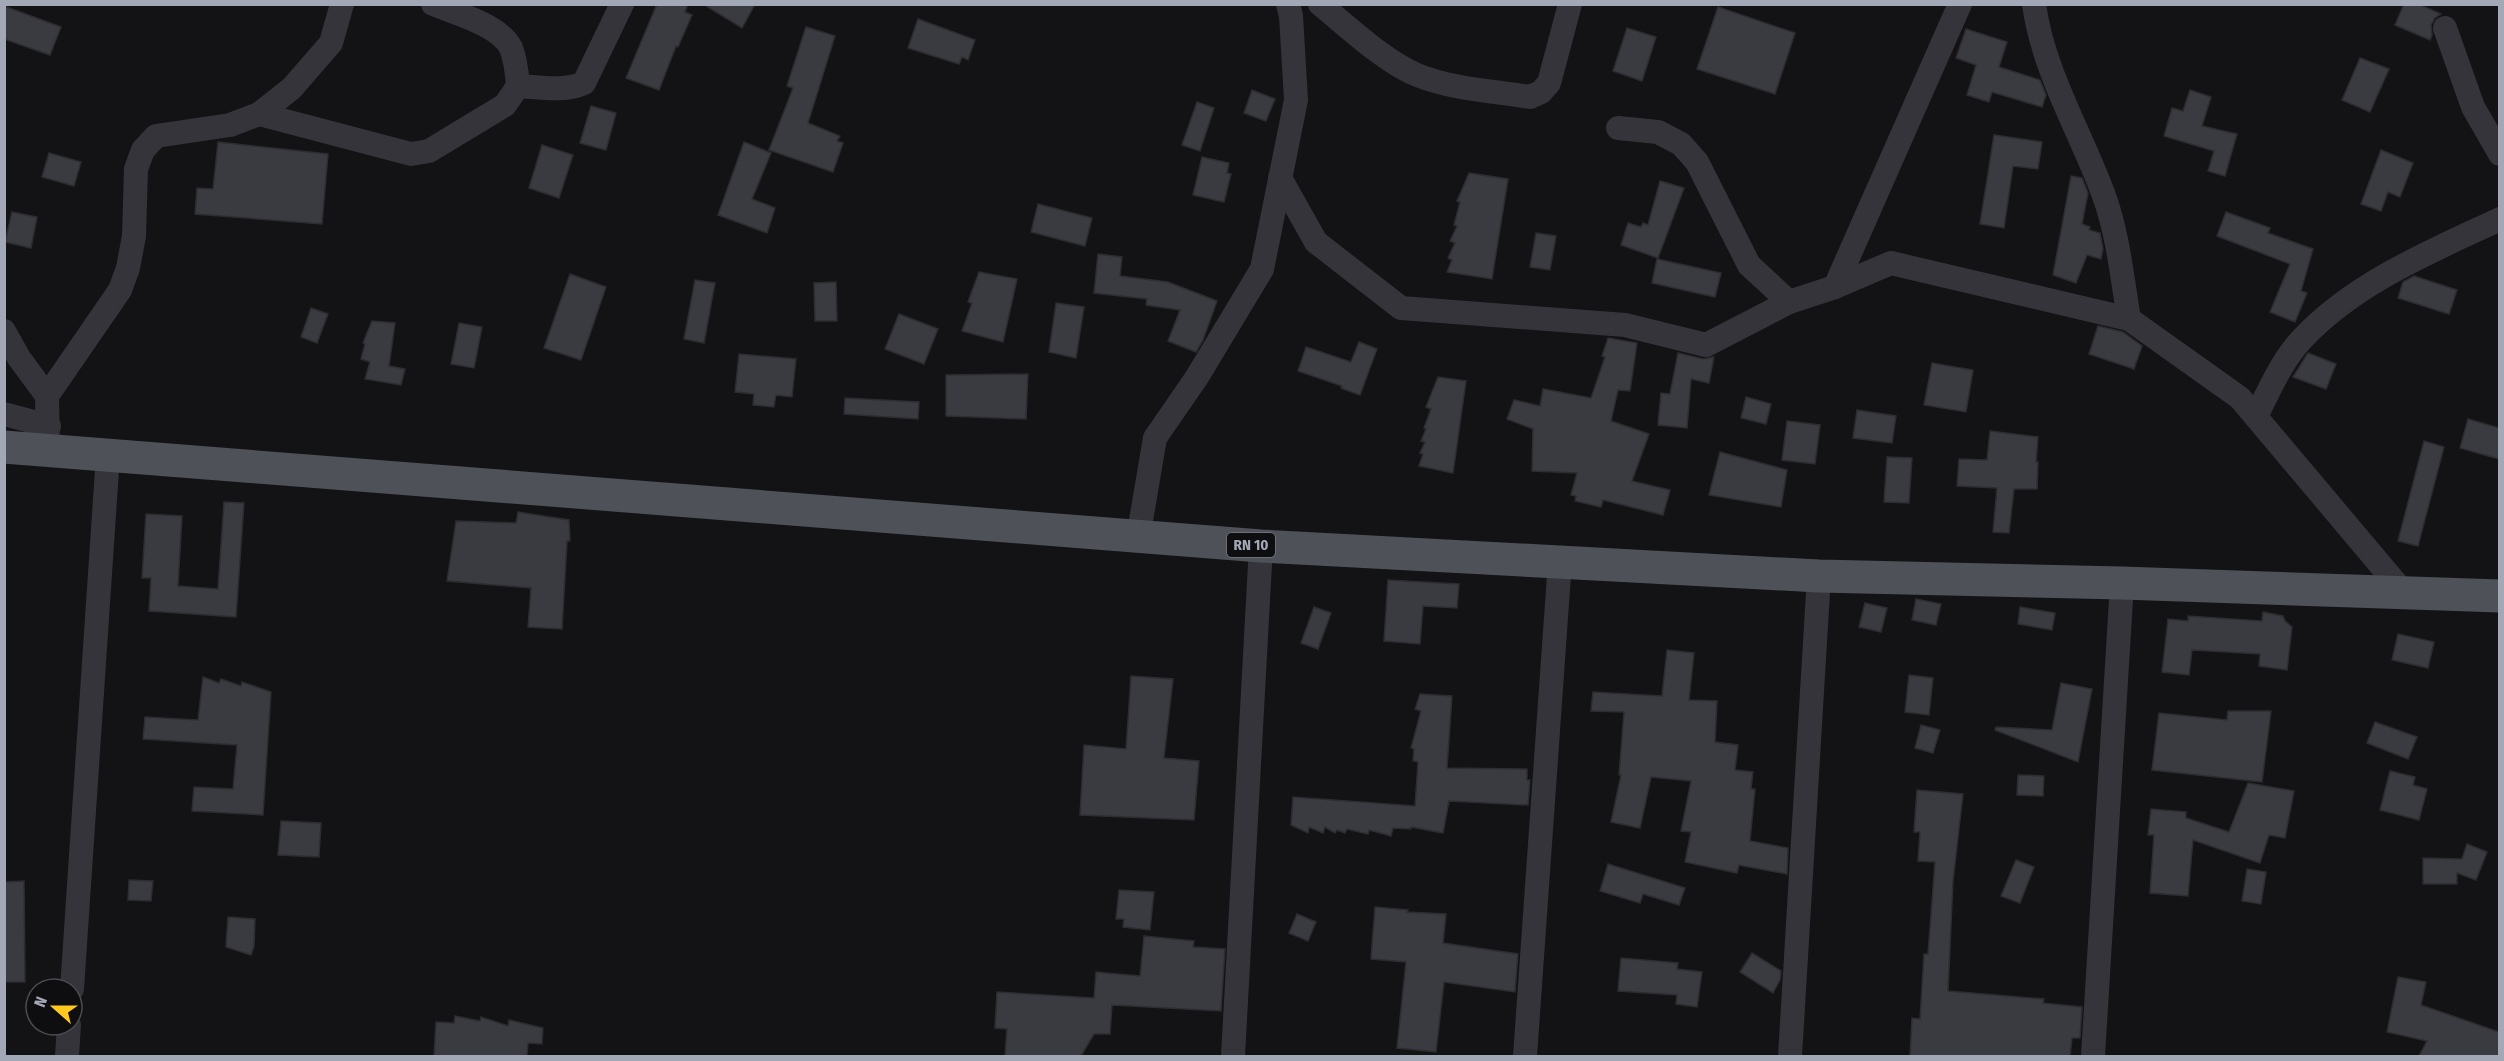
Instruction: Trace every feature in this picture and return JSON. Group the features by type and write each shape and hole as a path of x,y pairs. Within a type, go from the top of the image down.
{"main road":[{"name":"RN 10","path":"4,447 49,438 108,455 1261,546 1819,576 2122,583 2499,596"}],"street":[{"path":"48,396 120,290 128,268 134,236 136,169 143,150 156,136 230,125 259,114 292,88 331,43 342,4"},
{"path":"259,114 411,154 429,151 505,105 518,86 510,47 499,33 433,4"},
{"path":"518,86 553,88 584,83 590,75 622,4"},
{"path":"1138,538 1155,438 1197,377 1262,269 1296,100 1291,16 1288,4"},
{"path":"1320,4 1399,66 1417,75 1450,85 1530,97 1541,93 1549,83 1570,4"},
{"path":"1835,287 1960,4"},
{"path":"2034,4 2036,21 2053,75 2104,195 2112,224 2129,319"},
{"path":"2445,28 2473,106 2499,154"},
{"path":"1618,128 1658,132 1681,144 1697,162 1749,265 1789,302"},
{"path":"1280,178 1316,242 1401,308 1625,325 1706,345 1789,302 1835,287 1891,263 2129,319 2240,398 2405,594"},
{"path":"2256,417 2278,372 2302,339 2342,303 2421,256 2499,219"},
{"path":"4,331 20,358 48,396 49,438 4,414"},
{"path":"73,977 108,455"},
{"path":"1233,1056 1261,546"},
{"path":"1526,1056 1560,561"},
{"path":"1790,1056 1819,576"},
{"path":"2092,1056 2122,583"},
{"path":"67,1056 68,1037"}],"building":[{"path":"657,4 688,4 685,12 692,15 678,47 676,46 659,90 626,78"},
{"path":"703,4 755,4 742,28"},
{"path":"2404,4 2418,4 2441,14 2431,25 2430,40 2395,25"},
{"path":"4,6 61,27 50,55 4,39"},
{"path":"1718,7 1795,33 1775,94 1697,69"},
{"path":"918,19 975,40 968,60 962,57 959,64 908,48"},
{"path":"806,27 835,36 808,123 840,136 837,141 843,143 833,172 769,150 793,88 787,86"},
{"path":"1627,28 1656,37 1642,81 1613,71"},
{"path":"1966,29 2007,42 1999,67 2040,80 2046,95 2042,107 1992,92 1989,102 1967,95 1976,65 1956,58"},
{"path":"2360,58 2389,69 2370,112 2342,100"},
{"path":"1252,90 1275,99 1266,121 1244,113"},
{"path":"2190,90 2211,97 2202,126 2237,134 2225,176 2208,171 2214,151 2164,136 2172,108 2183,111"},
{"path":"1197,102 1214,108 1200,151 1182,145"},
{"path":"591,106 616,113 606,150 580,143"},
{"path":"1994,135 2042,142 2038,169 2013,166 2004,228 1980,224"},
{"path":"218,142 328,154 322,224 195,214 197,188 213,189"},
{"path":"744,142 771,153 752,199 775,208 767,233 718,215"},
{"path":"542,145 573,155 559,198 529,188"},
{"path":"2381,150 2413,163 2400,197 2388,192 2381,211 2361,204"},
{"path":"49,153 81,162 74,186 42,177"},
{"path":"1202,157 1229,163 1227,173 1231,174 1224,202 1193,195"},
{"path":"1469,173 1508,179 1492,279 1447,272 1452,260 1448,258 1455,243 1450,241 1457,226 1454,225 1460,202 1457,201"},
{"path":"2071,176 2082,178 2088,193 2082,224 2090,227 2089,230 2100,233 2103,249 2101,259 2087,255 2076,283 2053,275"},
{"path":"1660,181 1684,188 1658,258 1621,245 1628,223 1641,227 1643,223 1648,225"},
{"path":"1038,204 1092,218 1085,246 1031,232"},
{"path":"12,212 37,217 31,248 5,242"},
{"path":"2226,212 2270,228 2268,233 2313,249 2301,291 2307,293 2295,322 2270,312 2290,264 2217,236"},
{"path":"1536,233 1556,236 1550,270 1530,267"},
{"path":"1098,254 1122,257 1120,276 1168,282 1217,301 1203,340 1196,352 1168,341 1180,310 1146,305 1147,299 1094,293"},
{"path":"1657,259 1721,273 1715,297 1652,283"},
{"path":"979,272 1017,279 1003,342 962,331 972,303 968,302"},
{"path":"570,274 606,287 581,360 544,348"},
{"path":"2414,276 2457,290 2449,314 2398,298 2403,282"},
{"path":"695,280 715,283 704,343 684,339"},
{"path":"836,282 837,321 815,321 814,283"},
{"path":"1056,303 1084,307 1076,358 1049,352"},
{"path":"311,308 328,314 317,343 301,337"},
{"path":"899,314 938,329 924,364 885,349"},
{"path":"372,321 395,323 389,366 405,369 401,385 365,379 370,362 361,359 365,344 363,343"},
{"path":"459,323 482,327 474,368 451,364"},
{"path":"2098,326 2123,332 2142,346 2134,369 2089,354"},
{"path":"1608,338 1637,343 1630,391 1618,390 1611,421 1649,434 1632,481 1670,490 1663,515 1603,500 1601,507 1575,501 1576,496 1571,495 1577,473 1532,471 1533,429 1507,419 1514,400 1540,406 1543,389 1591,398 1605,357 1602,356"},
{"path":"1359,342 1377,349 1360,395 1341,388 1342,386 1298,371 1306,347 1351,362"},
{"path":"1678,353 1703,359 1714,357 1709,383 1691,379 1687,428 1658,425 1661,393 1670,394"},
{"path":"2308,353 2336,364 2326,389 2293,377"},
{"path":"739,354 796,359 792,397 776,395 774,407 753,405 754,394 735,392"},
{"path":"1932,363 1973,370 1966,412 1924,405"},
{"path":"1028,374 1026,419 946,416 946,375"},
{"path":"1438,377 1466,381 1453,473 1419,466 1423,454 1420,453 1425,442 1421,441 1431,409 1426,407"},
{"path":"1746,397 1771,404 1766,424 1741,418"},
{"path":"845,398 919,402 918,419 844,414"},
{"path":"1857,410 1896,416 1892,443 1853,438"},
{"path":"2468,419 2499,428 2499,459 2460,448"},
{"path":"1787,421 1820,425 1815,464 1782,460"},
{"path":"1990,431 2038,437 2037,489 2014,489 2009,533 1993,532 1997,488 1957,486 1959,459 1987,460"},
{"path":"2424,441 2444,447 2418,546 2398,541"},
{"path":"1720,452 1787,470 1781,507 1709,495"},
{"path":"1887,457 1912,458 1909,503 1884,502"},
{"path":"224,502 244,503 236,617 149,611 151,578 142,578 146,514 182,516 178,586 218,589"},
{"path":"518,512 569,520 570,541 567,541 562,629 528,627 531,588 447,581 456,521 516,523"},
{"path":"1388,580 1459,584 1457,608 1423,606 1420,644 1384,641"},
{"path":"1916,599 1941,604 1936,625 1912,620"},
{"path":"1865,603 1887,608 1881,632 1859,627"},
{"path":"1314,607 1331,613 1318,649 1301,643"},
{"path":"2020,607 2055,613 2052,630 2018,624"},
{"path":"2263,612 2283,616 2292,627 2287,670 2259,666 2260,654 2192,650 2189,675 2162,672 2168,619 2188,621 2188,616 2262,621"},
{"path":"2398,634 2434,642 2428,668 2392,660"},
{"path":"1667,650 1694,653 1689,700 1717,701 1715,742 1738,745 1735,770 1753,772 1751,789 1755,789 1750,841 1788,848 1787,874 1739,865 1737,873 1685,862 1691,832 1681,831 1691,781 1651,777 1640,828 1611,822 1621,775 1619,775 1624,712 1591,711 1593,692 1662,696"},
{"path":"1909,675 1933,678 1929,715 1905,712"},
{"path":"1131,676 1173,679 1164,758 1199,761 1194,820 1080,815 1084,745 1126,749"},
{"path":"203,677 219,683 221,679 241,686 242,682 271,692 263,815 192,811 194,787 233,789 237,745 143,739 145,717 198,720"},
{"path":"2061,683 2092,689 2078,762 1995,730 1996,727 2052,730"},
{"path":"1420,694 1452,696 1447,768 1527,769 1527,780 1530,780 1528,805 1449,801 1443,833 1411,827 1411,829 1393,828 1391,836 1369,830 1368,834 1347,829 1345,833 1337,830 1335,833 1325,827 1323,833 1309,827 1308,833 1291,825 1293,797 1415,806 1418,762 1413,761 1414,749 1411,748 1421,711 1415,709"},
{"path":"2228,711 2271,711 2262,782 2152,770 2159,713 2227,720"},
{"path":"2375,722 2417,737 2408,759 2367,743"},
{"path":"1921,725 1940,730 1933,753 1915,748"},
{"path":"2390,771 2415,777 2413,785 2427,789 2419,820 2380,810"},
{"path":"2018,775 2044,776 2043,796 2017,795"},
{"path":"2248,783 2294,791 2285,838 2269,835 2260,863 2193,840 2188,896 2150,893 2154,835 2148,835 2151,809 2186,812 2186,818 2229,832"},
{"path":"1917,790 1963,794 1953,881 1948,991 2044,999 2043,1003 2082,1007 2080,1038 2072,1038 2070,1056 1910,1056 1912,1018 1920,1019 1924,954 1928,954 1935,862 1918,861 1920,832 1914,832"},
{"path":"281,821 321,823 319,857 278,855"},
{"path":"2467,844 2487,852 2476,880 2457,873 2457,884 2423,884 2423,858 2462,859"},
{"path":"2016,860 2034,867 2020,903 2001,896"},
{"path":"1608,864 1685,888 1679,905 1643,894 1640,903 1600,891"},
{"path":"2247,869 2266,872 2261,904 2242,901"},
{"path":"129,880 153,881 151,901 128,900"},
{"path":"24,881 24,982 4,982 4,882"},
{"path":"1119,890 1154,892 1150,930 1123,927 1124,919 1116,919"},
{"path":"1375,907 1408,910 1407,912 1446,914 1443,943 1518,954 1515,992 1444,982 1436,1052 1397,1048 1406,962 1371,959"},
{"path":"1297,914 1316,922 1308,941 1289,933"},
{"path":"228,917 255,919 254,946 251,955 226,947"},
{"path":"1144,936 1194,941 1193,947 1225,949 1221,1011 1112,1005 1110,1034 1094,1034 1081,1056 1005,1056 1007,1029 995,1028 997,992 1094,998 1096,972 1140,976"},
{"path":"1752,953 1781,971 1780,980 1773,993 1740,972"},
{"path":"1621,958 1678,963 1677,969 1702,972 1697,1007 1676,1004 1677,995 1618,991"},
{"path":"2398,977 2426,982 2421,1005 2499,1032 2499,1056 2419,1056 2427,1041 2387,1032"},
{"path":"455,1016 480,1021 481,1017 508,1026 509,1020 543,1028 542,1044 528,1043 527,1056 434,1056 436,1022 454,1023"}]}
